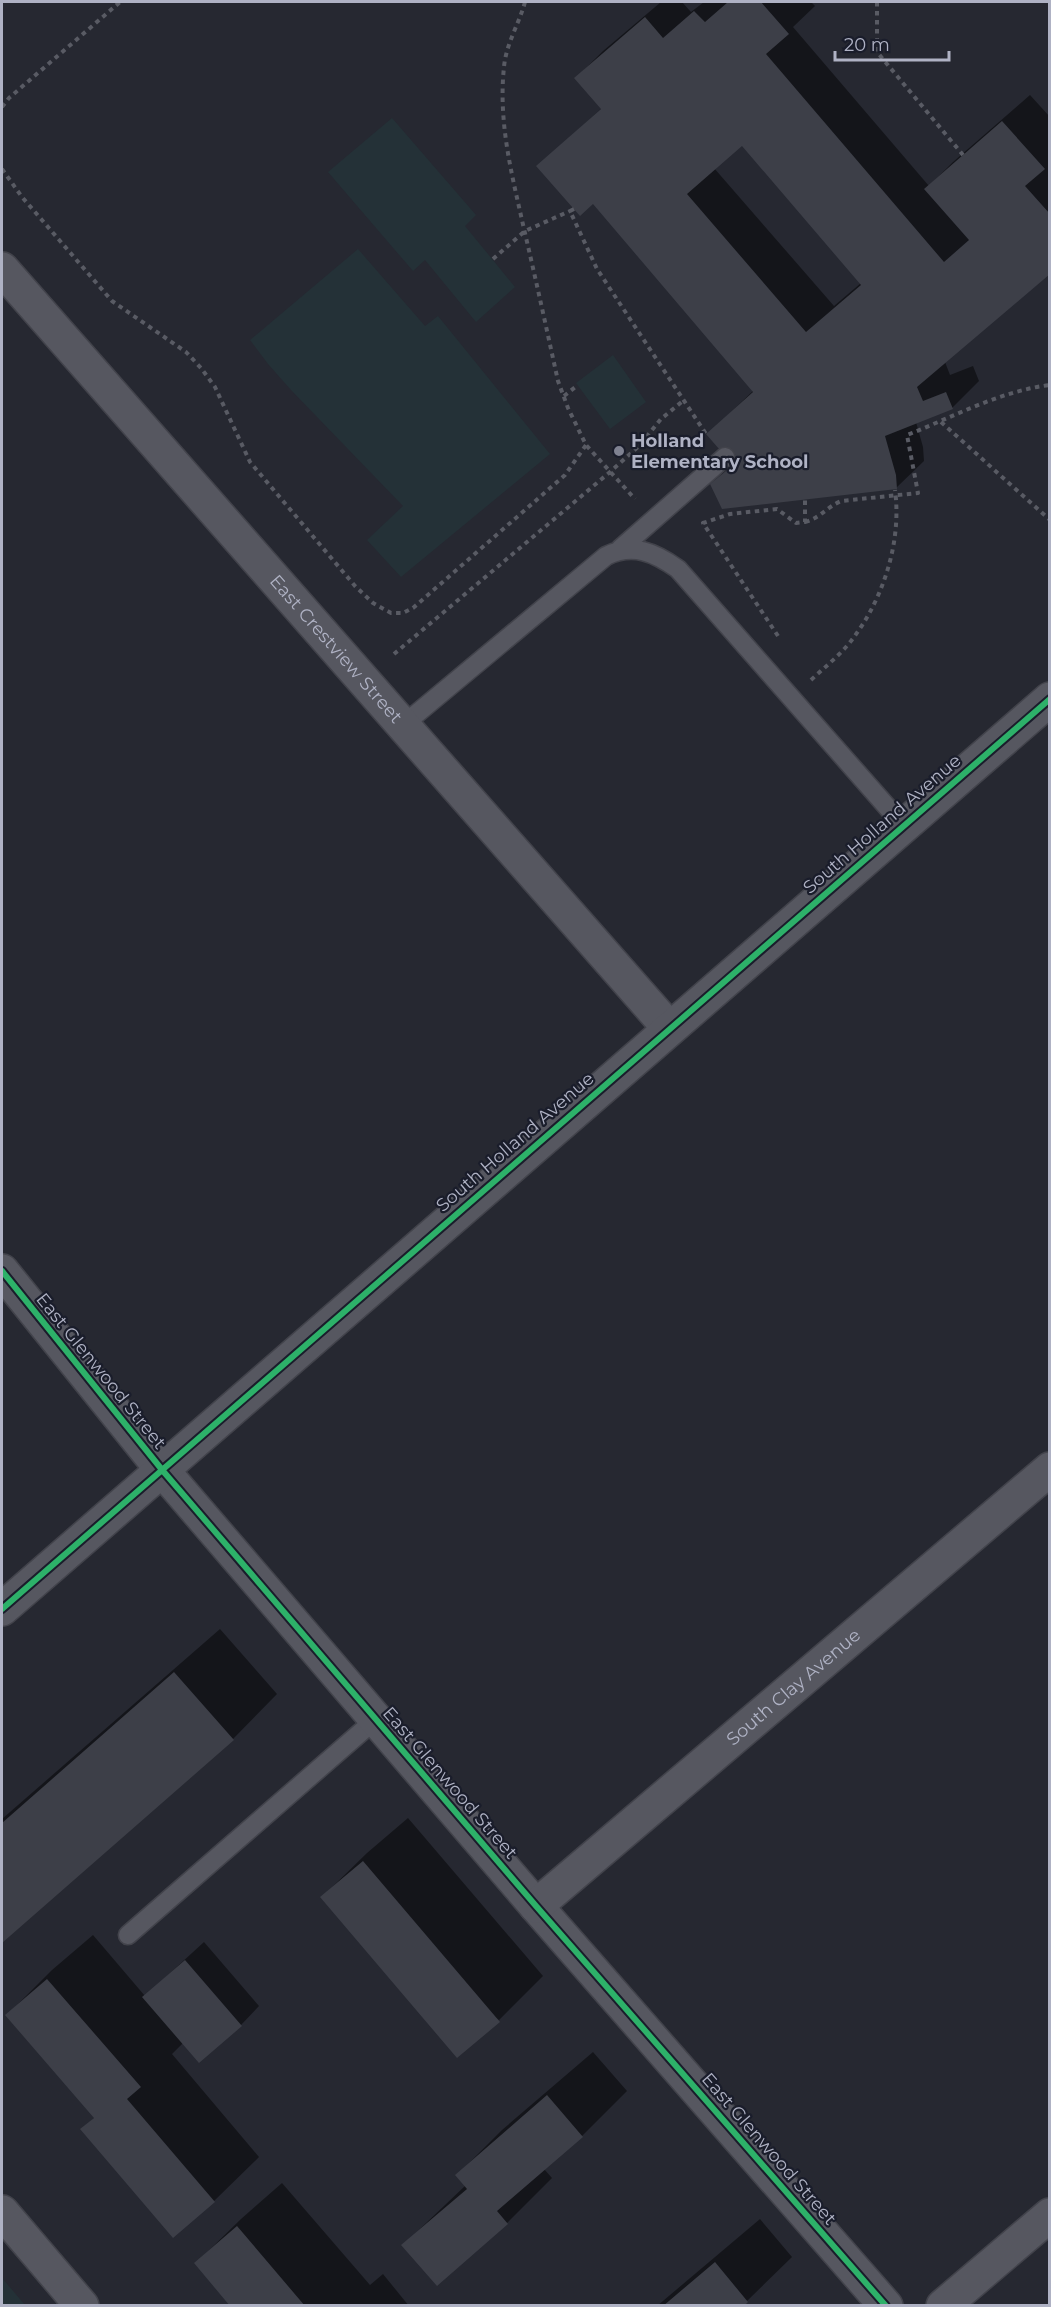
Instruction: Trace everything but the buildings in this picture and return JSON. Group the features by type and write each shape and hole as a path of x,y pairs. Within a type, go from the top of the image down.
{"street":[{"name":"East Crestview Street","path":"2,269 669,1028"},
{"name":"South Holland Avenue","path":"2,1609 1050,699"},
{"name":"East Glenwood Street","path":"2,1271 163,1470 536,1906 886,2306"},
{"name":"South Clay Avenue","path":"536,1906 1050,1468"},
{"path":"2,2212 82,2306"},
{"path":"943,2306 1050,2215"}],"lane":[{"path":"403,725 606,556 620,549 725,457"},
{"path":"620,549 643,551 661,557 678,569 903,825"},
{"path":"128,1935 376,1719"}],"path":[{"path":"2,107 17,90 120,2"},
{"path":"525,2 509,44 504,65 502,97 504,138 558,381 586,445 653,520"},
{"path":"877,2 877,52 963,155"},
{"path":"2,169 22,197 112,301 186,352 201,368 215,387 250,462 355,586 373,603 391,613 403,613 413,608 565,475 586,445"},
{"path":"493,259 525,231 572,210 597,269 706,434"},
{"path":"564,396 578,385"},
{"path":"783,643 703,523 730,514 777,508 796,523 806,522 816,519 832,505 841,501 895,493 918,493 907,435 1022,391 1050,385"},
{"path":"394,654 610,472 639,446 661,418 684,400"},
{"path":"941,421 1050,520"},
{"path":"810,680 851,641 877,598 888,570 896,530 895,493"},
{"path":"805,500 806,522"},
{"path":"804,671 814,685"}],"shaded area":[{"path":"392,118 476,215 465,226 515,287 476,322 425,260 413,271 328,172"},
{"path":"358,249 425,326 438,316 550,454 401,577 367,540 403,506 291,390 250,340"},
{"path":"613,355 646,402 610,429 576,383"},
{"path":"2,2278 25,2305 2,2305"}],"cycle path":[{"path":"2,1609 1050,699"},
{"path":"2,1271 163,1471 536,1906 886,2306"}],"place":[{"name":"Holland Elementary School","path":"619,451"}]}
